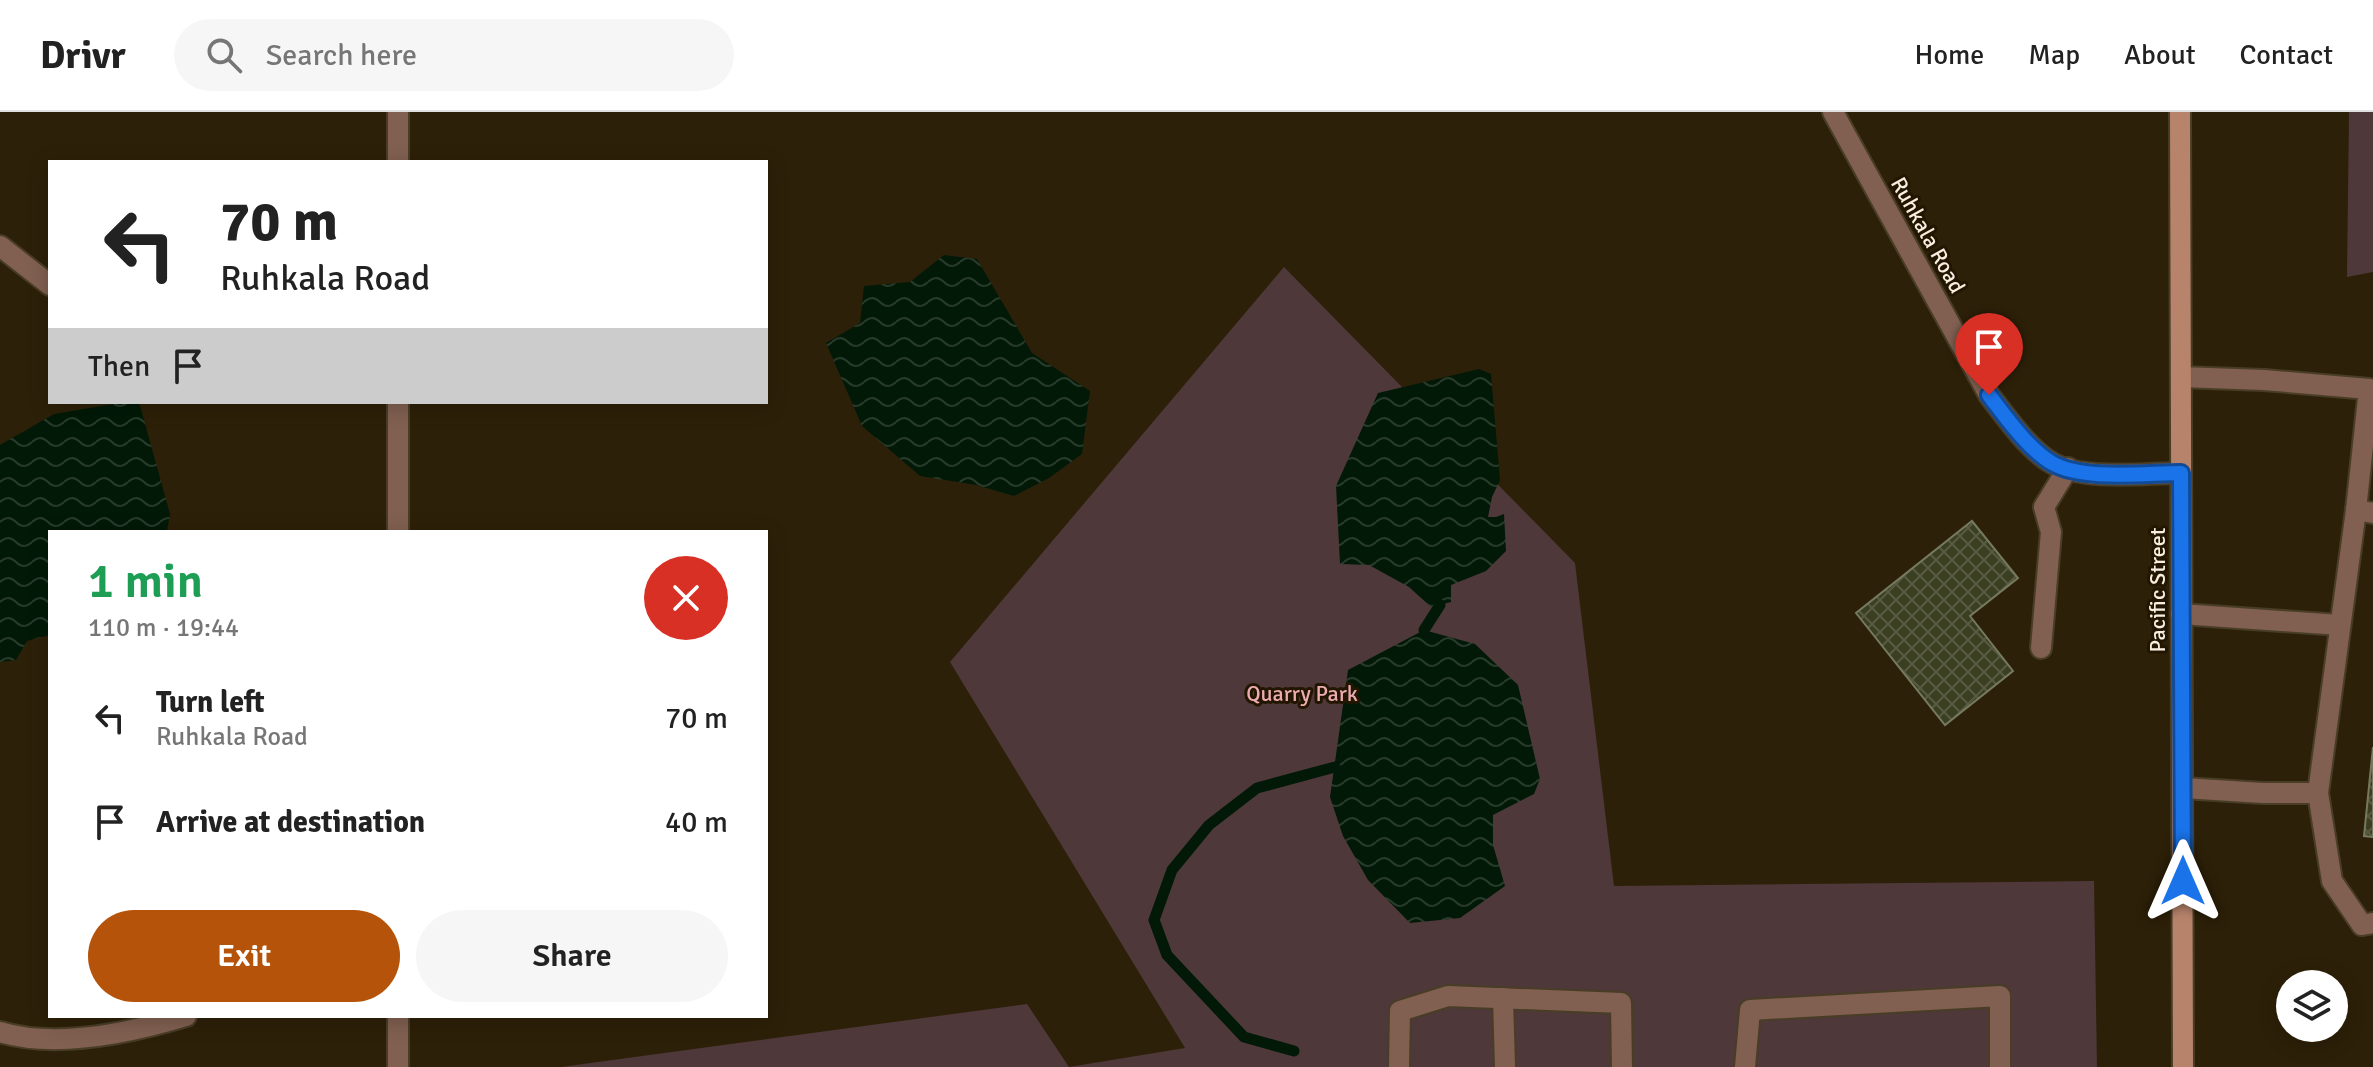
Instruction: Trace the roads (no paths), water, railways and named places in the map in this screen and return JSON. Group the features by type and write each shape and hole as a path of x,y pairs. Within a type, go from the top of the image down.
{"main road":[{"name":"Pacific Street","path":"2180,112 2183,1067"}],"street":[{"path":"398,112 398,160"},
{"name":"Ruhkala Road","path":"1833,112 1989,395 2016,430 2052,463 2068,468 2102,474 2181,473"},
{"path":"0,246 48,283"},
{"path":"2181,377 2369,389 2364,511 2340,625 2318,793 2332,881 2362,925 2373,923"},
{"path":"398,404 398,530"},
{"path":"2041,648 2051,532 2044,507 2068,468"},
{"path":"2181,614 2340,625"},
{"path":"2183,788 2318,793"},
{"path":"1399,1067 1400,1011 1448,996 1621,1003 1622,1067"},
{"path":"1745,1067 1750,1010 2000,996 2000,1067"},
{"path":"1503,998 1505,1067"},
{"path":"0,1032 78,1040 150,1027 179,1018"},
{"path":"398,1018 398,1067"}],"water":[{"path":"944,255 977,259 1032,353 1090,391 1082,454 1049,478 1014,496 976,485 920,476 862,426 826,343 860,323 864,286 910,282"},
{"path":"1479,369 1491,374 1500,480 1488,517 1504,514 1506,551 1486,571 1451,585 1451,602 1431,607 1409,587 1369,565 1340,564 1336,486 1378,393"},
{"path":"113,404 140,404 170,514 167,530 48,530 48,636 27,641 16,660 0,662 0,445 54,414"},
{"path":"1424,630 1475,644 1518,685 1540,779 1534,794 1493,815 1493,845 1505,886 1460,918 1410,923 1368,880 1343,836 1330,797 1348,670"}],"waterway":[{"path":"1424,630 1440,605"},
{"path":"1294,1051 1244,1037 1167,955 1154,920 1172,870 1209,825 1257,788 1335,767"}],"park label":[{"name":"Quarry Park","path":"1302,693"}]}
